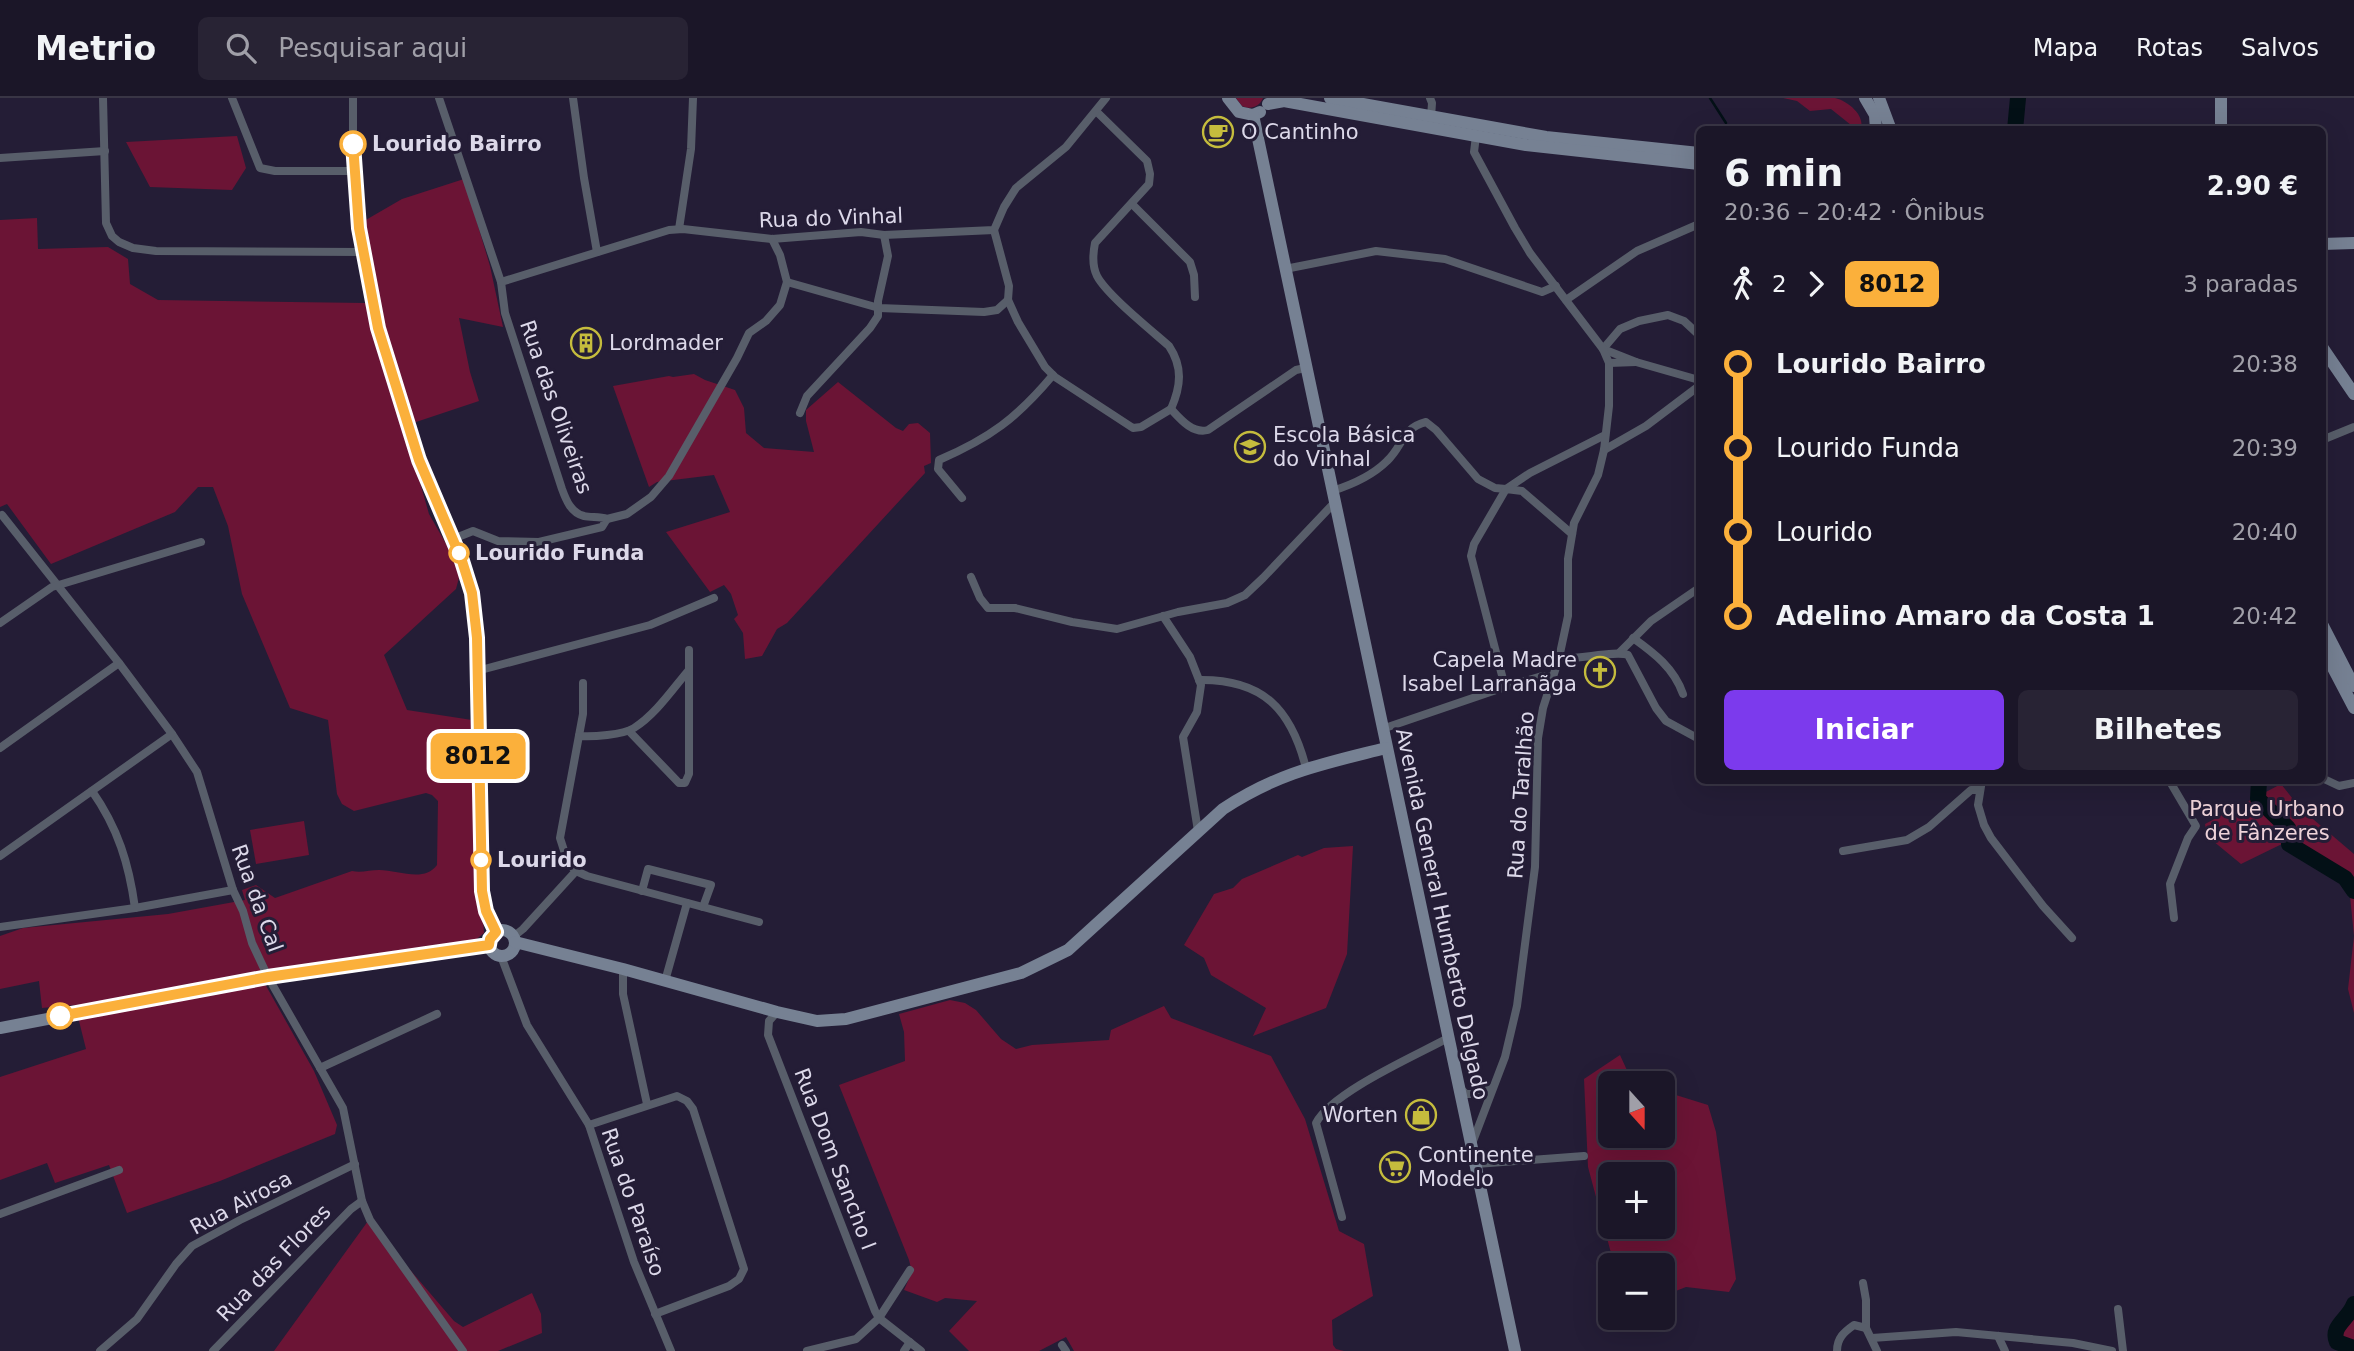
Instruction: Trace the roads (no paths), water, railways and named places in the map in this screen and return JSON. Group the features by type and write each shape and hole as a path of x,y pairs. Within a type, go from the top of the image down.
{"street":[{"path":"103,98 106,223 112,236 119,242 133,248 156,251 363,251"},
{"path":"232,98 260,168 275,171 353,171"},
{"path":"353,98 353,171 363,251 378,328 419,460 453,539 472,593 477,638 482,891 486,911 496,932"},
{"path":"439,98 501,282"},
{"path":"573,98 597,252"},
{"path":"1097,113 1147,161 1150,174 1149,184 1095,243 1093,255 1096,274 1105,288 1169,346 1181,377 1178,394 1171,409 1141,427 1133,428 1045,367 1008,300 1009,286 994,230 1016,188 1066,148 1107,98"},
{"path":"1330,98 1546,137 1696,153"},
{"path":"1430,98 1431,117"},
{"path":"1865,98 1875,115 1876,126"},
{"path":"1879,98 1890,126"},
{"path":"2221,98 2221,126"},
{"path":"1230,99 1239,112 1252,115 1264,109 1269,101 1284,101 1526,145 1696,164"},
{"path":"679,229 691,149 691,100"},
{"name":"Avenida General Humberto Delgado","path":"1252,115 1515,1351"},
{"name":"Rua do Taralhão","path":"1472,1144 1505,1057 1517,1006 1535,867 1538,738 1568,616 1568,559 1574,523 1598,475 1609,406 1609,363 1603,349 1514,228 1474,152 1476,136"},
{"path":"0,158 105,151"},
{"path":"1132,204 1190,262 1194,275 1195,297"},
{"path":"1566,300 1637,251 1696,225"},
{"name":"Rua do Vinhal","path":"501,282 668,230 772,239 861,232 884,235 994,230"},
{"path":"800,413 807,396 878,316 878,301 888,256 884,235"},
{"path":"607,519 627,514 651,497 669,476 749,333 766,321 780,305 787,282 780,255 772,239"},
{"path":"2326,244 2354,243"},
{"path":"1285,269 1376,251 1445,259 1542,292 1556,286"},
{"name":"Rua das Oliveiras","path":"453,539 473,531 498,541 538,542 602,527 607,519 583,516 570,507 505,313 501,282"},
{"path":"787,282 879,308 984,312 997,310 1008,300"},
{"path":"1696,332 1684,321 1668,315 1639,320 1620,329 1603,349 1636,362 1696,379"},
{"path":"2326,353 2354,394"},
{"path":"1609,363 1636,362"},
{"path":"1171,409 1195,430 1208,430 1296,370 1306,368"},
{"path":"962,498 938,469 939,460 974,445 1006,424 1033,399 1053,375"},
{"path":"1604,450 1646,426 1696,388"},
{"path":"971,577 980,598 988,608 1015,608 1072,622 1117,629 1227,603 1245,595 1263,579 1334,496 1388,461 1405,435 1415,425 1426,422 1478,479 1495,488 1522,491 1572,534"},
{"path":"2326,438 2354,427"},
{"path":"1505,687 1471,556 1474,544 1506,489 1605,435"},
{"name":"Rua da Cal","path":"2,515 59,585 172,734 197,772 252,943 268,977 343,1108 362,1200 370,1220 463,1351"},
{"path":"0,623 52,587 201,542"},
{"path":"1559,658 1572,660 1620,652 1651,621 1696,590"},
{"path":"477,671 650,625 714,598"},
{"path":"1163,616 1190,657 1201,685 1197,712 1183,737 1198,831"},
{"path":"2326,632 2354,686"},
{"path":"1633,638 1659,656 1679,683 1683,694"},
{"path":"629,731 670,775 679,783 685,783 689,774 689,650"},
{"path":"1620,652 1632,659 1656,708 1666,721 1696,737"},
{"path":"2326,655 2354,708"},
{"path":"0,748 118,663"},
{"path":"579,736 629,731 646,719 688,671"},
{"path":"1382,729 1505,687 1542,676 1553,677"},
{"path":"1199,680 1220,680 1247,687 1281,709 1294,729 1306,768"},
{"path":"583,683 583,714 561,838 564,855 576,871 760,922"},
{"path":"0,856 172,734"},
{"path":"576,871 514,939 512,952 501,956 494,953 489,945 490,939 496,932 504,930 514,939 777,1012 817,1021 846,1019 972,987 1035,967 1068,950 1198,831 1244,795 1268,782 1306,768 1386,748"},
{"path":"2326,780 2339,786 2354,783"},
{"path":"1981,784 1980,814 1991,838 2043,906 2072,938"},
{"path":"2171,784 2196,826 2188,838 2170,884 2174,918"},
{"path":"1843,851 1907,840 1929,827 1971,790 1980,790"},
{"path":"92,791 114,825 131,877 135,908"},
{"path":"642,891 648,869 710,885 704,907"},
{"path":"0,928 233,890"},
{"path":"665,981 687,903"},
{"path":"0,1028 268,977 489,945"},
{"name":"Rua do Paraíso","path":"501,956 527,1024 589,1125 634,1262 671,1351"},
{"path":"623,970 623,993 648,1104"},
{"name":"Rua Dom Sancho I","path":"777,1012 769,1021 768,1035 879,1318"},
{"path":"320,1068 437,1014"},
{"path":"1342,1217 1316,1123 1322,1112 1352,1091 1448,1038"},
{"path":"1460,1088 1466,1094 1483,1094 1494,1083"},
{"path":"589,1125 677,1096 687,1101 693,1109 744,1269 739,1279 729,1286 654,1314"},
{"path":"1476,1164 1584,1156"},
{"name":"Rua Airosa","path":"100,1351 137,1319 192,1246 355,1164"},
{"path":"0,1214 119,1170"},
{"name":"Rua das Flores","path":"213,1351 362,1200"},
{"path":"807,1351 856,1339 879,1318 910,1270"},
{"path":"1863,1283 1866,1328 1877,1351"},
{"path":"2118,1309 2123,1351"},
{"path":"879,1318 921,1351"},
{"path":"1837,1351 1837,1343 1845,1331 1854,1325 1866,1328"},
{"path":"1872,1338 1956,1332 2073,1343 2112,1351"},
{"path":"1998,1336 2005,1351"},
{"path":"904,1351 910,1342"}],"waterway":[{"path":"1710,98 1726,123"},
{"path":"2015,126 2018,98"},
{"path":"2259,784 2258,799 2288,828 2289,844 2345,878 2354,891"},
{"path":"2353,1351 2351,1347 2337,1342 2336,1331 2354,1304"}],"place":[{"name":"O Cantinho","path":"1218,132"},
{"name":"Lourido Bairro","path":"353,144"},
{"name":"Lordmader","path":"586,343"},
{"name":"Escola Básica do Vinhal","path":"1250,447"},
{"name":"Lourido Funda","path":"459,553"},
{"name":"Capela Madre Isabel Larranãga","path":"1600,672"},
{"name":"Lourido","path":"481,860"},
{"name":"Worten","path":"1421,1115"},
{"name":"Continente Modelo","path":"1395,1167"}],"park label":[{"name":"Parque Urbano de Fânzeres","path":"2267,821"}]}
